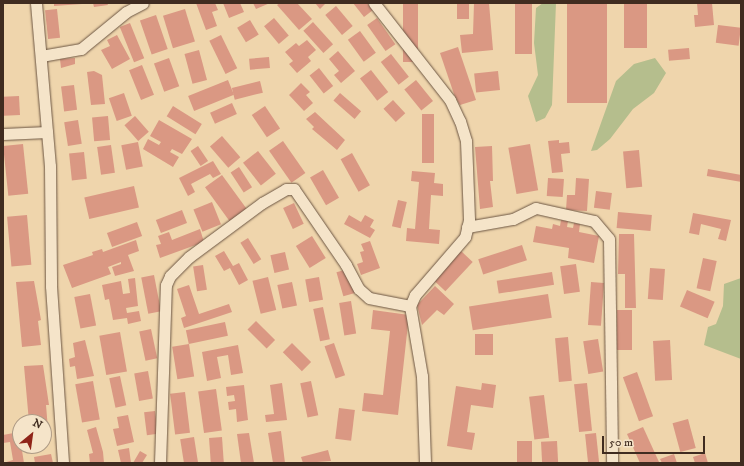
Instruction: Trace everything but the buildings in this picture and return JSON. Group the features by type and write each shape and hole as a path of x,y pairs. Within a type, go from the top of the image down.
{"street":[{"path":"36,3 50,166 51,286 63,463"},
{"path":"41,56 81,49 126,12 143,3"},
{"path":"374,3 450,100 460,121 466,141 467,228 465,237 454,253 426,281 410,306 422,376 425,463"},
{"path":"3,134 47,132"},
{"path":"160,463 166,285 170,276 189,257 262,203 286,189 294,189 346,265 359,289 369,298 410,306"},
{"path":"467,228 513,219 536,208 594,221 610,239 612,463"}],"green space":[{"path":"543,3 556,3 552,105 545,118 536,122 528,96 538,75 534,43 536,8"},
{"path":"655,58 666,73 654,93 633,109 610,139 597,150 591,151 616,81 634,64"},
{"path":"741,278 741,359 704,345 708,327 716,324 723,306 724,284"}]}
